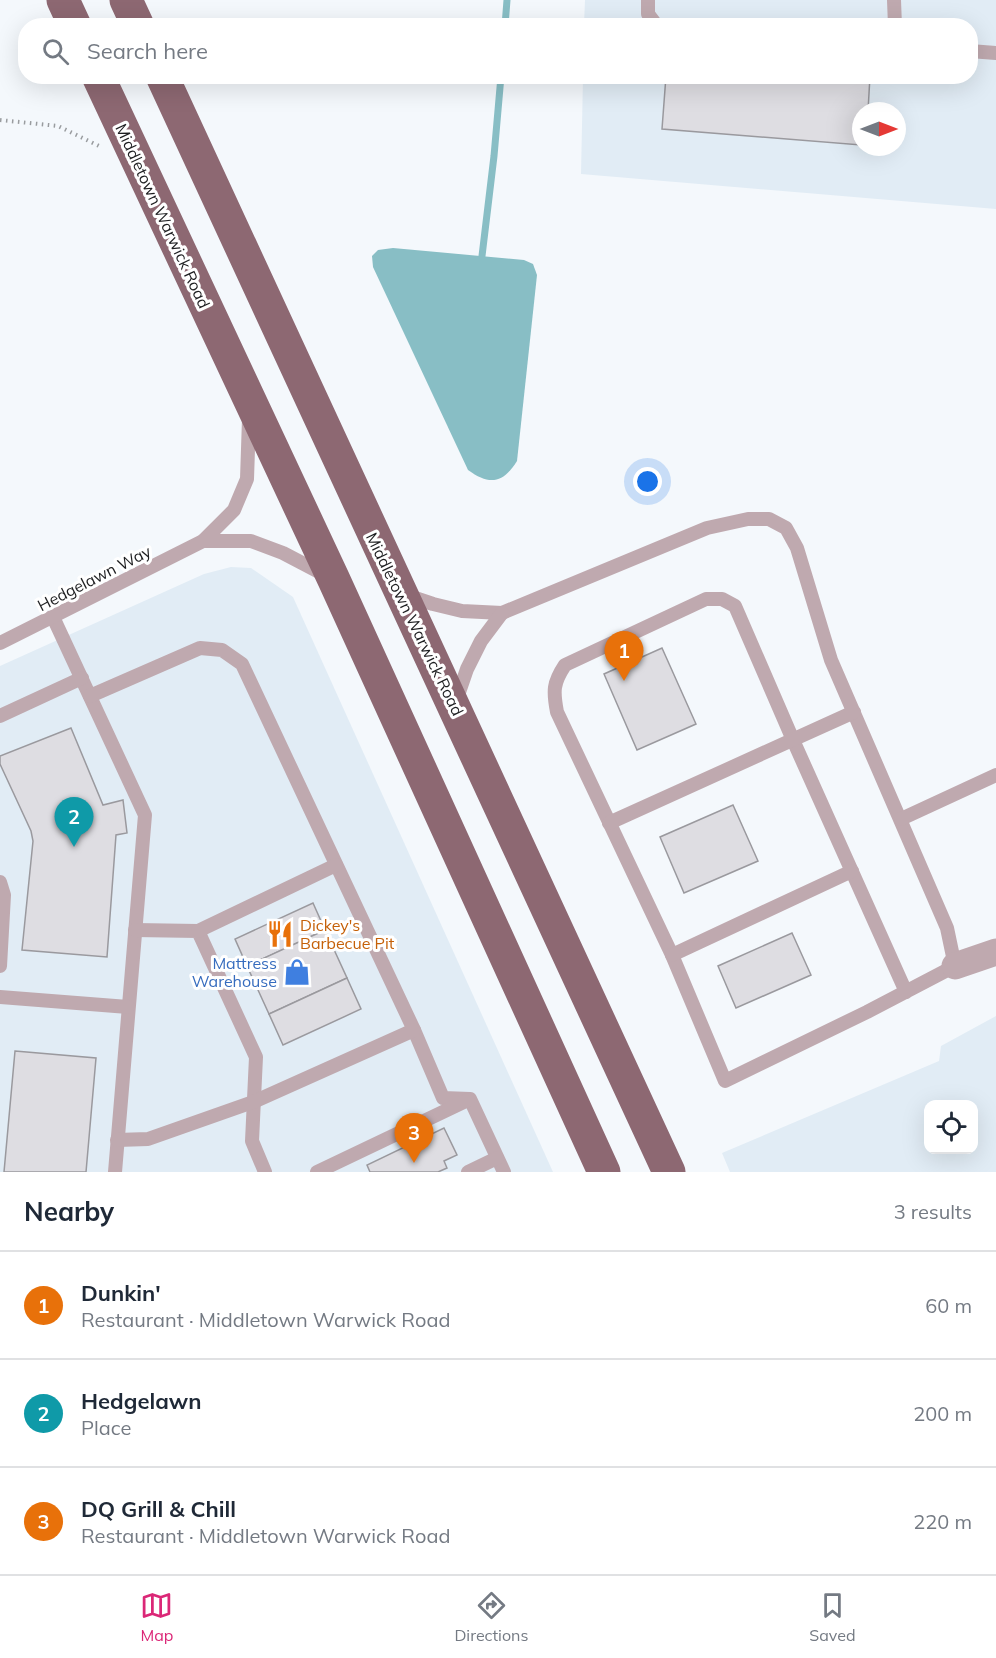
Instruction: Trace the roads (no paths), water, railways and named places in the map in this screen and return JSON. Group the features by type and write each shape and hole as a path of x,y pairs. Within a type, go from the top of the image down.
{"main road":[{"path":"63,0 71,18"},
{"path":"126,0 134,18"},
{"name":"Middletown Warwick Road","path":"102,84 334,580 604,1172"},
{"name":"Middletown Warwick Road","path":"166,84 669,1172"}],"street":[{"path":"955,966 996,952"}],"lane":[{"path":"648,0 648,14 651,18"},
{"path":"894,0 895,18"},
{"path":"978,52 996,53"},
{"path":"202,542 234,510 247,478 249,402"},
{"path":"399,592 456,609 502,613 707,528 748,519 769,519 786,528 797,548 831,660 947,928 955,966 906,992 725,1081 672,955 557,712 553,694 556,677 565,665 706,599 722,599 735,606 906,992"},
{"path":"202,542 251,541 283,553 334,580"},
{"name":"Hedgelawn Way","path":"0,643 202,542"},
{"path":"455,706 467,669 481,641 502,613"},
{"path":"53,617 145,815 115,1172"},
{"path":"90,696 200,648 222,650 242,664 414,1030 443,1098 470,1099"},
{"path":"0,716 82,678"},
{"path":"609,823 854,712"},
{"path":"901,819 996,775"},
{"path":"135,930 198,931 336,866"},
{"path":"672,955 852,871"},
{"path":"0,882 4,896 0,966"},
{"path":"198,931 256,1057 252,1141 265,1172"},
{"path":"0,997 128,1007"},
{"path":"117,1140 148,1139 254,1102 414,1030"},
{"path":"470,1099 504,1172"},
{"path":"317,1172 470,1099"},
{"path":"468,1172 497,1158"}],"water":[{"path":"393,248 524,260 533,264 537,275 517,461 501,478 489,480 468,470 373,267 372,256 378,250"}],"waterway":[{"path":"506,18 507,0"},
{"path":"482,256 500,84"}],"place":[{"name":"Dunkin'","path":"624,681"},
{"name":"Hedgelawn","path":"74,847"},
{"name":"Dickey's Barbecue Pit","path":"280,934"},
{"name":"Mattress Warehouse","path":"297,972"},
{"name":"DQ Grill & Chill","path":"414,1163"}]}
